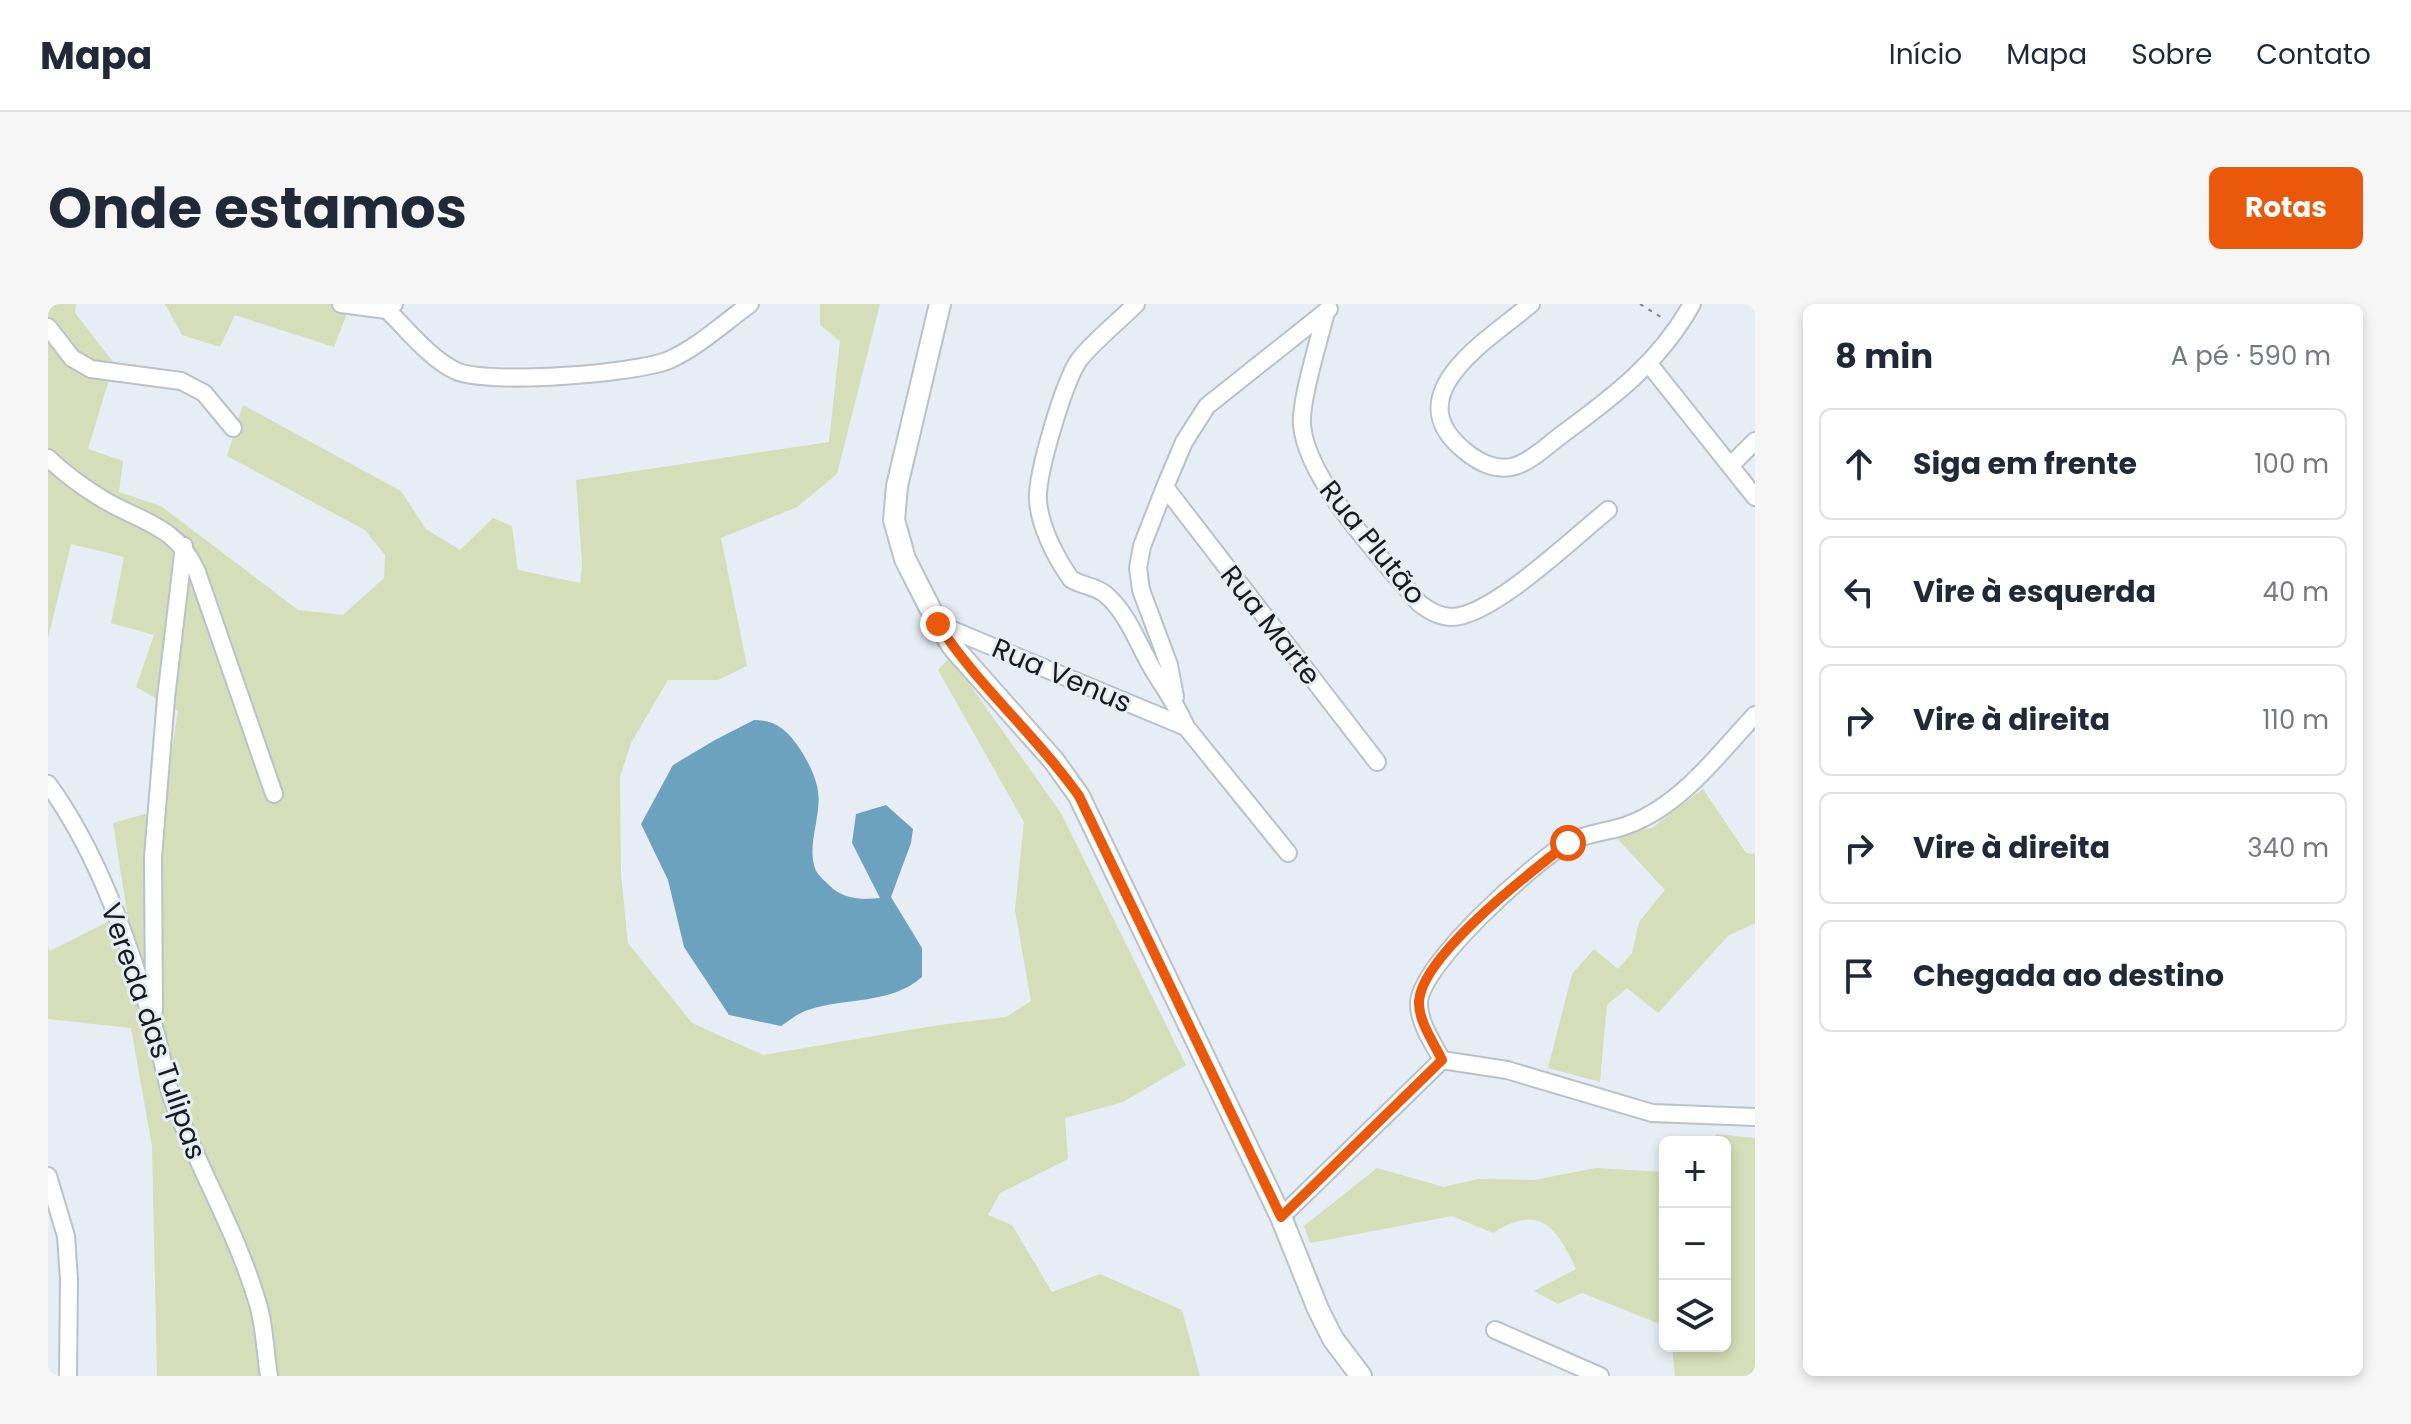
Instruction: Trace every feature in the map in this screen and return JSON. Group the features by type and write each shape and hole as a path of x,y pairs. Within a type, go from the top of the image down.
{"main road":[{"path":"940,304 897,486 894,520 905,559 953,647 1054,761 1079,796 1281,1217 1318,1309 1333,1339 1361,1376"}],"street":[{"path":"341,304 390,307 439,360 452,369 484,378 649,366 683,353 750,304"},
{"path":"1136,304 1080,358 1066,384 1038,489 1041,516 1064,570 1071,579 1109,598 1131,628 1176,703 1186,727 1288,853"},
{"path":"1531,304 1462,362 1449,375 1441,390 1440,407 1444,426 1459,447 1486,465 1517,466 1582,420 1649,364 1679,328 1692,304"},
{"path":"1176,703 1169,665 1141,590 1138,568 1142,546 1184,442 1207,406 1330,307"},
{"name":"Rua Plutão","path":"1330,307 1302,413 1307,446 1325,485 1419,603 1429,611 1453,617 1477,611 1608,510"},
{"path":"48,327 72,358 91,369 181,381 204,393 233,428"},
{"path":"1649,364 1755,497"},
{"path":"1731,465 1755,441"},
{"path":"48,458 103,500 171,535 184,546 197,572 274,794"},
{"name":"Rua Marte","path":"1165,487 1377,762"},
{"path":"155,1029 153,857 166,698 184,546"},
{"name":"Rua Venus","path":"938,624 1186,727"},
{"path":"1442,1060 1421,1017 1419,1002 1424,984 1458,938 1527,875 1568,843 1640,820 1665,805 1690,785 1755,715"},
{"name":"Vereda das Tulipas","path":"48,784 99,876 155,1029 170,1093 192,1149 236,1241 259,1307 269,1376"},
{"path":"1281,1217 1442,1060"},
{"path":"1442,1060 1507,1070 1652,1113 1755,1117"},
{"path":"48,1176 66,1236 68,1376"},
{"path":"1495,1330 1600,1376"}],"path":[{"path":"1640,304 1679,328"}],"green space":[{"path":"48,304 76,304 75,313 114,363 88,449 123,461 119,492 161,506 298,610 343,615 384,578 385,555 365,530 227,456 243,405 401,491 426,529 460,550 493,518 512,526 518,570 580,583 582,563 576,480 829,442 840,341 820,325 820,304 880,304 837,474 797,507 721,538 747,666 718,680 668,680 631,743 620,777 621,874 628,943 692,1023 763,1055 939,1025 1006,1017 1031,1001 1015,910 1024,822 938,670 950,657 1061,813 1186,1065 1123,1102 1065,1118 1068,1159 1000,1193 988,1215 1012,1225 1052,1292 1100,1274 1182,1310 1200,1376 157,1376 152,1146 131,1028 48,1019 48,946 50,951 127,912 113,823 163,809 178,711 136,687 154,635 111,623 124,557 71,544 48,638"},
{"path":"165,304 378,304 347,313 334,347 235,315 220,347 182,335"},
{"path":"1703,789 1746,853 1755,854 1755,923 1728,936 1658,1013 1627,988 1607,1005 1600,1082 1548,1068 1572,974 1594,949 1618,969 1632,953 1639,922 1665,890 1614,835 1652,828"},
{"path":"1717,1134 1755,1138 1755,1376 1675,1376 1673,1352 1731,1352 1731,1136 1714,1136"},
{"path":"1377,1168 1444,1187 1478,1179 1534,1180 1596,1168 1659,1172 1659,1324 1582,1293 1558,1304 1534,1291 1576,1269 1553,1231 1535,1220 1509,1224 1493,1233 1452,1216 1310,1243 1304,1226"}],"water":[{"path":"754,720 770,722 783,729 810,766 819,796 813,861 817,873 834,890 853,898 880,898 852,843 856,814 886,805 913,829 911,843 891,897 922,948 922,977 909,986 882,996 808,1010 781,1026 729,1015 684,947 668,880 641,824 673,765"}],"route":[{"path":"938,624 953,647 1054,761 1079,796 1281,1217 1442,1060 1421,1017 1419,1002 1424,984 1458,938 1527,875 1568,843"}]}
